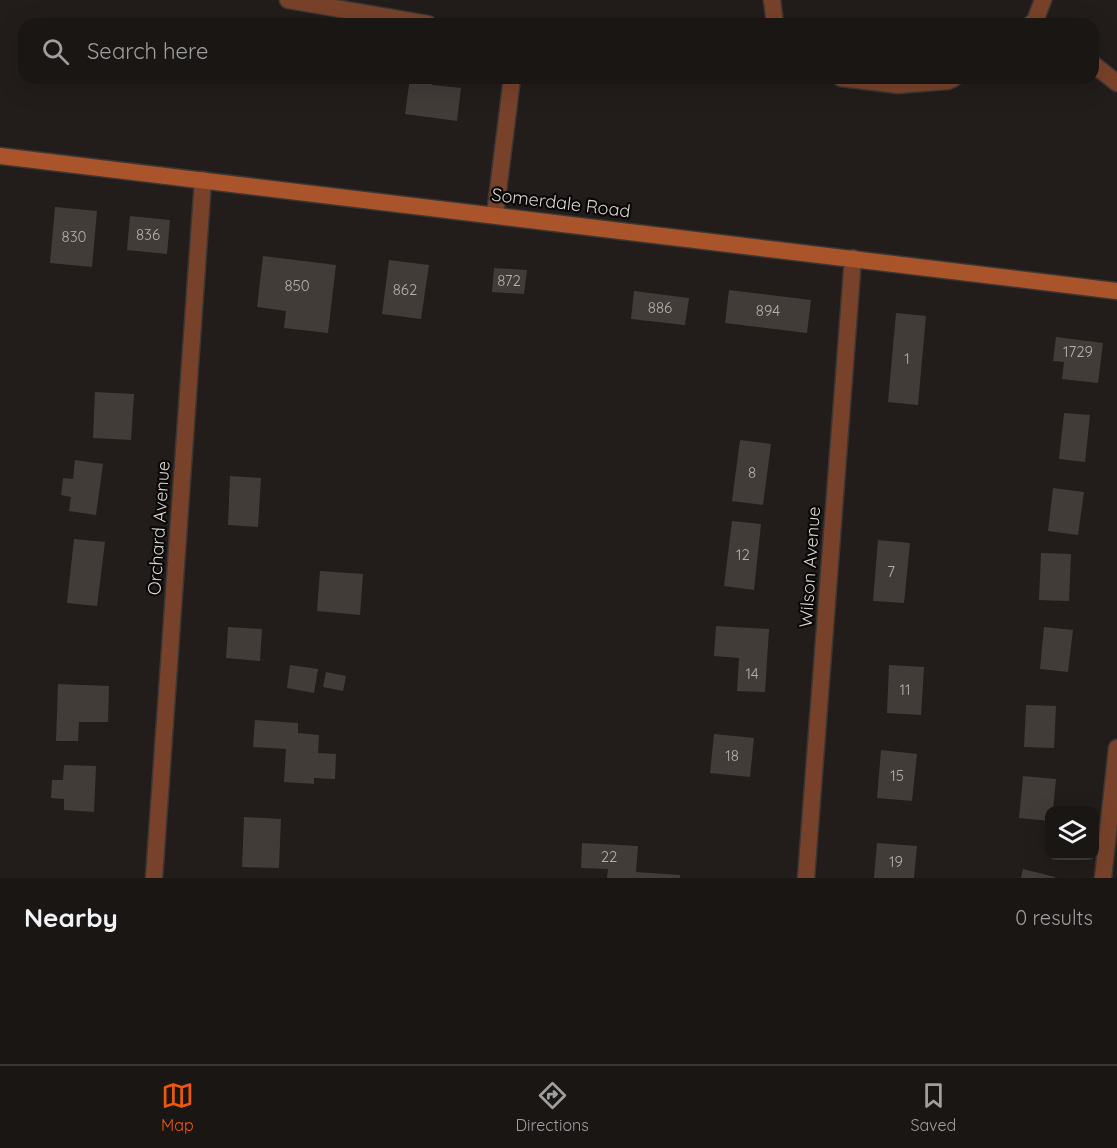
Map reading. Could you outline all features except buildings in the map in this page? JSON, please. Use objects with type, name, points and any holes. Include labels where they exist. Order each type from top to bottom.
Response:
[{"type":"main road","name":"Somerdale Road","points":[[0,156],[1117,291]]},
{"type":"street","points":[[288,0],[394,18]]},
{"type":"street","points":[[772,0],[774,18]]},
{"type":"street","points":[[1037,18],[1043,0]]},
{"type":"street","points":[[1099,68],[1117,82]]},
{"type":"street","points":[[495,215],[511,84]]},
{"type":"street","points":[[890,84],[910,84]]},
{"type":"street","name":"Orchard Avenue","points":[[154,878],[203,180]]},
{"type":"street","name":"Wilson Avenue","points":[[806,878],[853,258]]},
{"type":"street","points":[[1103,878],[1115,798],[1117,748]]}]
